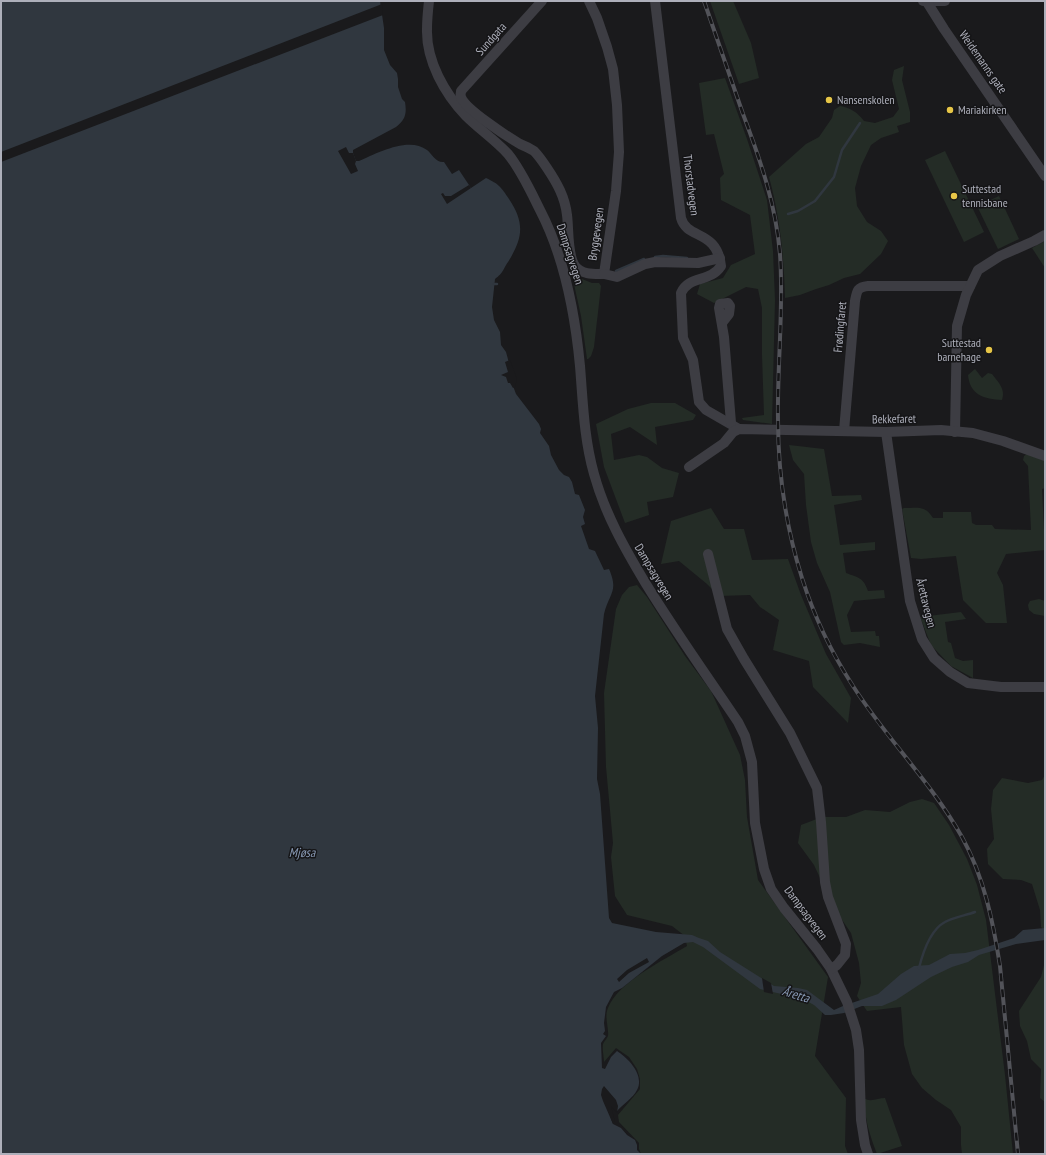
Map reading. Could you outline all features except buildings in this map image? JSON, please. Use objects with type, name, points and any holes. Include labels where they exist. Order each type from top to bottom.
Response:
[{"type":"street","name":"Dampsagvegen","points":[[429,1],[427,31],[429,49],[436,71],[444,88],[467,116],[508,154],[532,195],[555,244],[571,300],[575,325],[587,448],[594,476],[608,515],[621,542],[668,620],[738,722],[745,736],[752,762],[755,823],[764,869],[771,889],[831,969],[849,1007],[856,1030],[859,1050],[861,1120],[868,1154]]},
{"type":"street","name":"Sundgata","points":[[460,96],[461,91],[542,1]]},
{"type":"street","name":"Bryggevegen","points":[[460,96],[475,113],[494,127],[533,151],[540,158],[556,182],[562,196],[567,215],[570,248],[575,266],[588,273],[604,274],[619,152],[617,105],[613,70],[607,46],[589,1]]},
{"type":"street","name":"Thorstadvegen","points":[[655,1],[682,223],[691,231],[708,239],[717,249],[720,258]]},
{"type":"street","points":[[925,2],[945,1]]},
{"type":"street","name":"Weidemanns gate","points":[[925,2],[1045,176]]},
{"type":"street","points":[[955,432],[956,326],[966,294],[978,270],[1000,256],[1045,235]]},
{"type":"street","points":[[604,274],[617,277],[645,264],[655,262],[698,263],[720,258]]},
{"type":"street","name":"Bekkefaret","points":[[720,258],[721,266],[714,274],[691,282],[683,288],[681,293],[683,338],[693,360],[699,402],[706,410],[735,426],[886,432],[941,430],[973,433],[1003,441],[1045,456]]},
{"type":"street","name":"Frødingfaret","points":[[844,431],[857,291],[862,287],[868,286],[970,286]]},
{"type":"street","points":[[689,468],[724,443],[733,432],[735,426],[722,323]]},
{"type":"street","name":"Årettavegen","points":[[886,432],[910,601],[922,638],[934,658],[950,672],[968,682],[1000,687],[1045,687]]},
{"type":"street","points":[[708,554],[728,629],[744,659],[790,733],[817,788],[825,882],[828,897],[846,944],[845,955],[837,965],[831,969]]},
{"type":"shaded area","points":[[710,1],[733,1],[751,43],[759,78],[739,84]]},
{"type":"shaded area","points":[[904,66],[902,80],[910,112],[910,122],[897,126],[899,132],[881,138],[871,145],[861,166],[855,188],[857,206],[867,222],[881,231],[888,241],[881,254],[860,274],[844,278],[800,295],[785,298],[781,237],[769,177],[806,144],[819,137],[832,118],[834,110],[840,106],[854,111],[864,121],[875,123],[893,117],[899,109],[892,80],[894,70]]},
{"type":"shaded area","points":[[725,78],[767,200],[773,251],[775,300],[772,424],[743,420],[742,418],[764,415],[762,308],[758,289],[746,287],[714,303],[697,294],[700,284],[723,278],[731,265],[755,254],[750,215],[721,200],[720,178],[724,174],[714,134],[706,135],[699,83]]},
{"type":"shaded area","name":"Suttestad tennisbane","points":[[945,151],[984,232],[964,242],[925,160]]},
{"type":"shaded area","points":[[999,196],[1019,239],[998,249],[977,206]]},
{"type":"shaded area","points":[[1045,241],[1045,268],[1032,248]]},
{"type":"shaded area","points":[[572,275],[592,283],[599,283],[601,286],[594,347],[591,356],[588,359],[581,316]]},
{"type":"shaded area","points":[[975,369],[982,378],[988,373],[992,374],[1002,389],[1002,400],[984,397],[975,391],[969,382],[968,375]]},
{"type":"shaded area","points":[[651,403],[675,403],[696,415],[693,420],[655,427],[657,445],[630,427],[611,434],[614,460],[639,455],[647,457],[662,468],[679,473],[673,497],[647,502],[649,515],[625,523],[604,467],[596,424],[628,409]]},
{"type":"shaded area","points":[[789,445],[824,449],[832,496],[861,495],[862,500],[834,505],[840,545],[875,542],[875,550],[843,553],[846,573],[862,580],[868,591],[884,590],[885,598],[854,601],[847,615],[851,632],[875,631],[876,636],[879,636],[880,647],[860,643],[844,645],[841,642],[830,592],[817,563],[811,542],[804,474],[793,460]]},
{"type":"shaded area","points":[[1027,454],[1045,461],[1045,488],[1042,489],[1045,550],[1006,554],[997,573],[1003,585],[1007,623],[986,623],[963,600],[956,556],[921,559],[911,558],[902,509],[921,508],[927,511],[933,518],[943,518],[943,512],[971,512],[972,523],[976,525],[992,525],[995,529],[1031,530],[1028,466],[1023,460],[1024,456]]},
{"type":"shaded area","points":[[711,508],[724,529],[744,529],[752,560],[788,559],[801,595],[826,654],[851,698],[848,723],[813,687],[809,661],[773,650],[779,620],[760,607],[750,595],[719,596],[679,561],[661,564],[671,521]]},
{"type":"shaded area","points":[[637,585],[647,597],[685,656],[711,691],[740,755],[745,780],[747,817],[758,880],[828,977],[815,1056],[846,1098],[845,1146],[848,1154],[641,1154],[639,1143],[619,1122],[618,1115],[640,1089],[640,1079],[637,1069],[629,1057],[616,1048],[604,1062],[603,1043],[608,1036],[606,1015],[608,1008],[613,998],[631,981],[643,972],[687,946],[685,936],[672,926],[627,915],[615,896],[611,857],[613,843],[606,767],[604,693],[616,609],[622,595],[629,587]]},
{"type":"shaded area","points":[[1039,599],[1045,601],[1045,616],[1034,614],[1029,610],[1028,605],[1030,601]]},
{"type":"shaded area","points":[[961,612],[966,619],[945,622],[948,642],[951,643],[955,658],[963,661],[973,660],[973,678],[951,666],[931,645],[920,617]]},
{"type":"shaded area","points":[[1045,775],[1045,931],[1041,927],[1040,910],[1032,884],[1021,880],[1003,879],[988,864],[987,849],[994,839],[991,809],[993,790],[1002,778],[1028,783],[1042,780]]},
{"type":"shaded area","points":[[922,799],[934,803],[949,825],[967,859],[977,885],[986,920],[1013,1154],[962,1154],[961,1127],[951,1110],[922,1088],[912,1074],[904,1045],[901,1007],[867,1011],[857,996],[861,983],[859,963],[851,933],[834,908],[814,865],[798,843],[801,825],[822,817],[846,817],[865,810],[890,812],[910,802]]},
{"type":"shaded area","points":[[1045,961],[1045,1102],[1040,1098],[1041,1069],[1031,1059],[1027,1041],[1020,1026],[1019,1011],[1041,977]]},
{"type":"shaded area","points":[[864,1098],[871,1100],[885,1098],[902,1146],[877,1154],[868,1126]]},
{"type":"water","name":"Mjøsa","points":[[1,1],[380,1],[384,28],[384,50],[390,65],[397,73],[398,87],[402,99],[405,102],[406,110],[403,119],[396,127],[353,150],[356,161],[393,147],[402,145],[420,146],[427,150],[436,160],[444,162],[452,174],[459,170],[471,188],[486,178],[499,186],[509,199],[518,216],[520,230],[517,245],[513,253],[501,273],[495,279],[492,307],[494,320],[500,332],[501,345],[506,352],[516,394],[539,424],[541,429],[540,433],[549,446],[551,455],[559,470],[564,475],[569,477],[575,494],[579,495],[585,510],[583,517],[585,524],[581,526],[589,549],[595,551],[604,570],[609,569],[612,577],[613,588],[604,614],[595,696],[598,728],[597,779],[600,794],[609,918],[612,923],[656,932],[692,935],[708,941],[720,952],[774,986],[807,990],[834,1010],[878,994],[901,974],[914,966],[929,965],[950,954],[978,950],[1014,938],[1023,930],[1045,928],[1045,940],[1016,944],[979,955],[968,962],[952,967],[931,977],[896,1000],[882,1006],[862,1006],[844,1013],[831,1015],[825,1015],[814,1005],[803,999],[760,989],[703,947],[693,942],[684,943],[662,956],[622,988],[614,992],[606,1007],[604,1023],[605,1031],[603,1034],[606,1036],[601,1043],[602,1068],[605,1069],[611,1057],[617,1051],[630,1062],[639,1079],[639,1084],[635,1093],[617,1111],[608,1102],[611,1119],[613,1124],[621,1128],[627,1135],[635,1140],[637,1150],[641,1154],[1,1154]]},
{"type":"pier","points":[[382,4],[383,15],[1,162],[1,152]]},
{"type":"pier","points":[[346,147],[349,153],[353,153],[358,171],[351,174],[338,151]]},
{"type":"pier","points":[[469,185],[471,188],[447,204],[441,194],[443,193],[445,196],[451,196]]},
{"type":"pier","points":[[510,360],[517,379],[515,387],[513,388],[510,383],[508,383],[506,377],[501,375],[508,372],[505,362]]},
{"type":"pier","points":[[647,958],[649,962],[629,973],[619,982],[617,979],[627,970]]},
{"type":"pier","points":[[762,978],[771,983],[773,994],[764,992]]},
{"type":"pier","points":[[604,1086],[616,1100],[618,1106],[617,1113],[611,1106],[615,1122],[613,1124],[601,1095]]},
{"type":"waterway","points":[[788,214],[798,211],[815,201],[834,177],[842,150],[860,123]]},
{"type":"waterway","points":[[655,257],[663,256],[687,258]]},
{"type":"waterway","points":[[616,271],[644,259]]},
{"type":"waterway","name":"Åretta","points":[[919,968],[928,942],[935,930],[951,919],[975,912]]},
{"type":"railway","points":[[704,1],[761,165],[771,200],[778,236],[781,275],[778,440],[781,480],[787,520],[796,559],[807,592],[830,647],[866,705],[950,817],[970,852],[982,884],[991,916],[1000,966],[1018,1154]]},
{"type":"place","name":"Nansenskolen","points":[[829,100]]},
{"type":"place","name":"Mariakirken","points":[[950,110]]},
{"type":"place","name":"Suttestad tennisbane","points":[[954,196]]},
{"type":"place","name":"Suttestad barnehage","points":[[989,350]]}]
